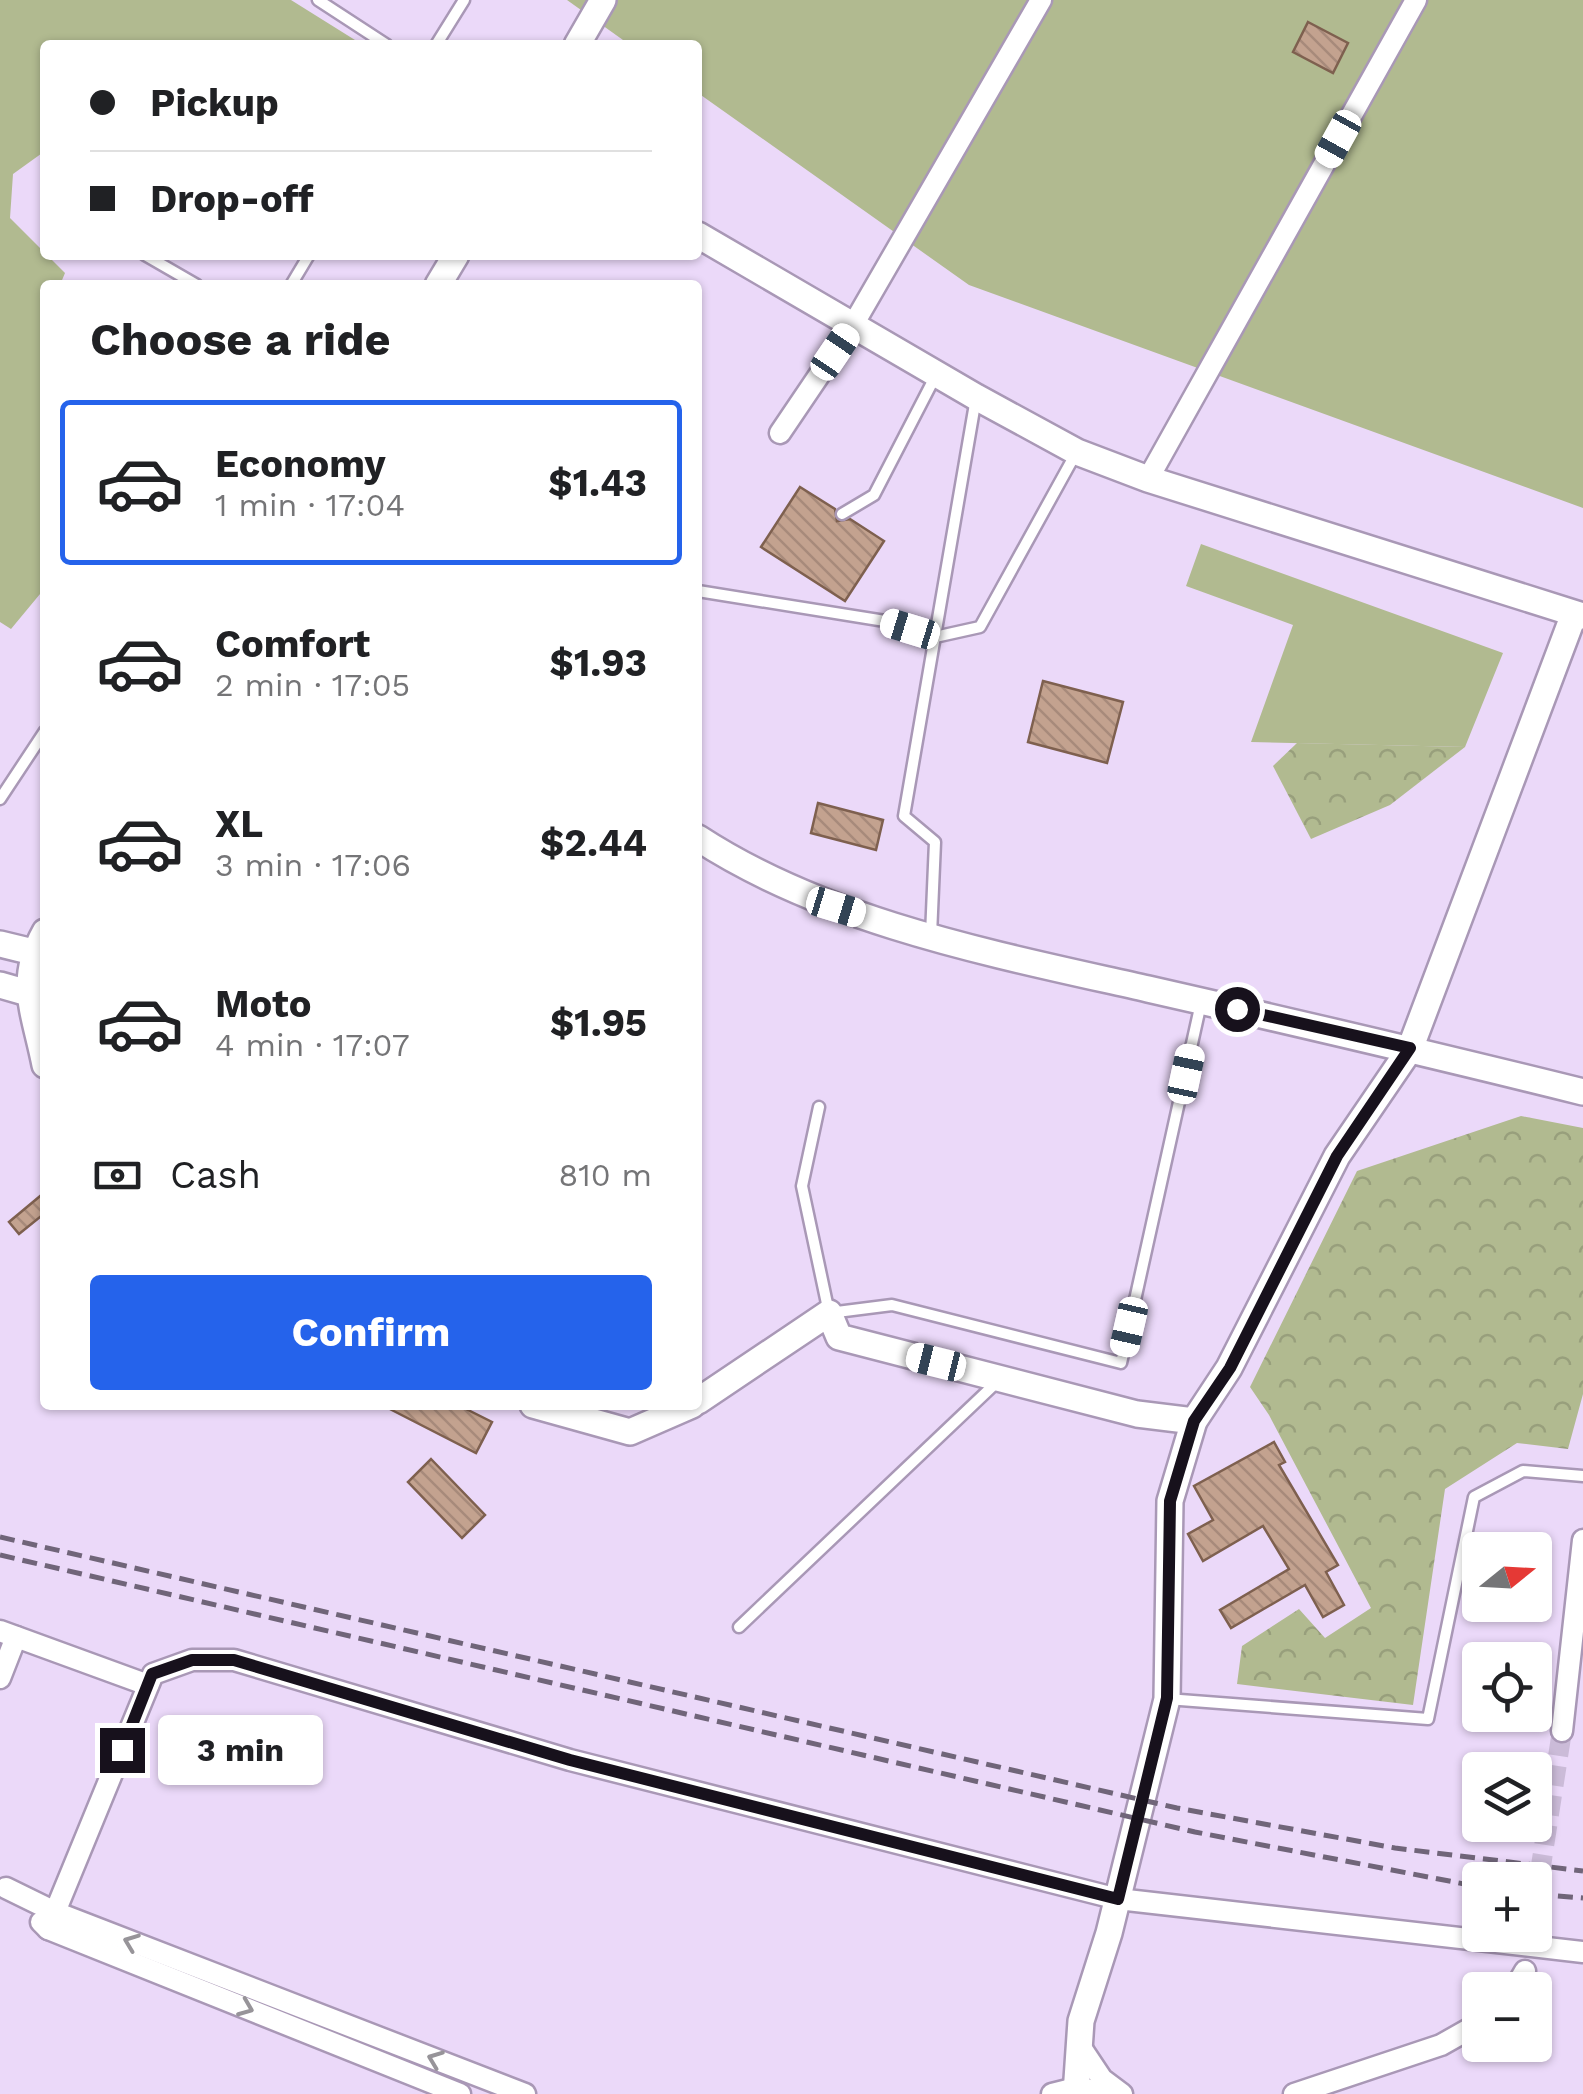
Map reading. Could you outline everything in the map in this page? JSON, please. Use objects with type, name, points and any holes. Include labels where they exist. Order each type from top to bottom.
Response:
[{"type":"street","points":[[580,40],[604,0]]},
{"type":"street","points":[[780,432],[854,325],[1041,0]]},
{"type":"street","points":[[1148,479],[1416,0]]},
{"type":"street","points":[[702,237],[976,398],[1077,452],[1148,479],[1580,608],[1410,1048],[1337,1156],[1230,1368],[1194,1421],[1170,1501],[1167,1698],[1118,1899],[1080,2032],[1062,2050],[1066,2092],[1119,2094]]},
{"type":"street","points":[[702,841],[836,907],[980,951],[1410,1048],[1583,1092]]},
{"type":"street","points":[[0,944],[39,942],[28,993],[40,1043]]},
{"type":"street","points":[[0,985],[28,993]]},
{"type":"street","points":[[702,1398],[829,1313],[839,1337],[1137,1414],[1194,1421]]},
{"type":"street","points":[[551,1410],[630,1432],[679,1410]]},
{"type":"street","points":[[1562,1732],[1583,1540]]},
{"type":"street","points":[[0,1678],[8,1634],[148,1684]]},
{"type":"street","points":[[51,1921],[152,1674],[192,1660],[234,1660],[570,1760],[1118,1899],[1583,1952]]},
{"type":"street","points":[[3,1884],[51,1921],[460,2094]]},
{"type":"street","points":[[51,1921],[526,2094]]},
{"type":"street","points":[[1080,2032],[1102,2079],[1119,2094]]},
{"type":"street","points":[[1294,2094],[1440,2045],[1462,2032]]},
{"type":"street","points":[[1357,2094],[1366,2070]]},
{"type":"lane","points":[[318,0],[379,40]]},
{"type":"lane","points":[[439,40],[464,0]]},
{"type":"lane","points":[[154,260],[188,280]]},
{"type":"lane","points":[[842,514],[874,495],[936,374]]},
{"type":"lane","points":[[931,936],[936,842],[904,816],[976,398]]},
{"type":"lane","points":[[702,592],[885,621],[935,636],[980,627],[1077,452]]},
{"type":"lane","points":[[0,799],[40,739]]},
{"type":"lane","points":[[820,1108],[802,1186],[829,1313],[892,1305],[1121,1363],[1202,1001]]},
{"type":"lane","points":[[739,1627],[1000,1379]]},
{"type":"lane","points":[[1167,1698],[1428,1719],[1474,1498],[1524,1470],[1583,1476]]},
{"type":"green space","points":[[0,0],[291,0],[355,40],[40,40],[40,155],[13,174],[10,218],[40,248],[40,260],[52,260],[65,273],[62,280],[40,280],[40,594],[11,629],[0,622]]},
{"type":"green space","points":[[567,0],[1583,0],[1583,508],[969,285],[702,96],[702,40],[623,40]]},
{"type":"green space","points":[[1201,544],[1503,653],[1465,747],[1251,742],[1293,625],[1186,586]]},
{"type":"green space","points":[[1297,743],[1465,747],[1390,805],[1311,839],[1273,766]]},
{"type":"green space","points":[[1521,1116],[1583,1128],[1583,1394],[1568,1449],[1517,1443],[1445,1489],[1413,1705],[1237,1684],[1242,1646],[1299,1609],[1325,1638],[1371,1608],[1269,1415],[1250,1387],[1357,1171]]},
{"type":"building","points":[[1308,22],[1348,43],[1333,73],[1293,52]]},
{"type":"building","points":[[800,487],[835,509],[837,521],[850,519],[884,541],[845,601],[761,547]]},
{"type":"building","points":[[1043,681],[1123,702],[1107,763],[1028,742]]},
{"type":"building","points":[[818,803],[883,820],[876,850],[811,833]]},
{"type":"building","points":[[40,1196],[40,1217],[19,1234],[9,1222]]},
{"type":"building","points":[[392,1410],[468,1410],[492,1422],[476,1453]]},
{"type":"building","points":[[1274,1442],[1285,1462],[1279,1465],[1338,1565],[1326,1572],[1344,1605],[1323,1617],[1305,1585],[1231,1628],[1220,1610],[1289,1569],[1263,1526],[1203,1561],[1188,1534],[1213,1520],[1194,1486]]},
{"type":"building","points":[[431,1459],[485,1515],[462,1538],[408,1482]]},
{"type":"tunnel","points":[[1542,1862],[1562,1731]]},
{"type":"railway","points":[[0,1537],[1177,1808],[1395,1848],[1583,1871]]},
{"type":"railway","points":[[0,1555],[1195,1832],[1462,1884]]},
{"type":"railway","points":[[1552,1895],[1583,1898]]},
{"type":"route","points":[[122,1750],[152,1674],[192,1660],[234,1660],[570,1760],[1118,1899],[1167,1698],[1170,1501],[1194,1421],[1230,1368],[1337,1156],[1410,1048],[1237,1009]]}]
